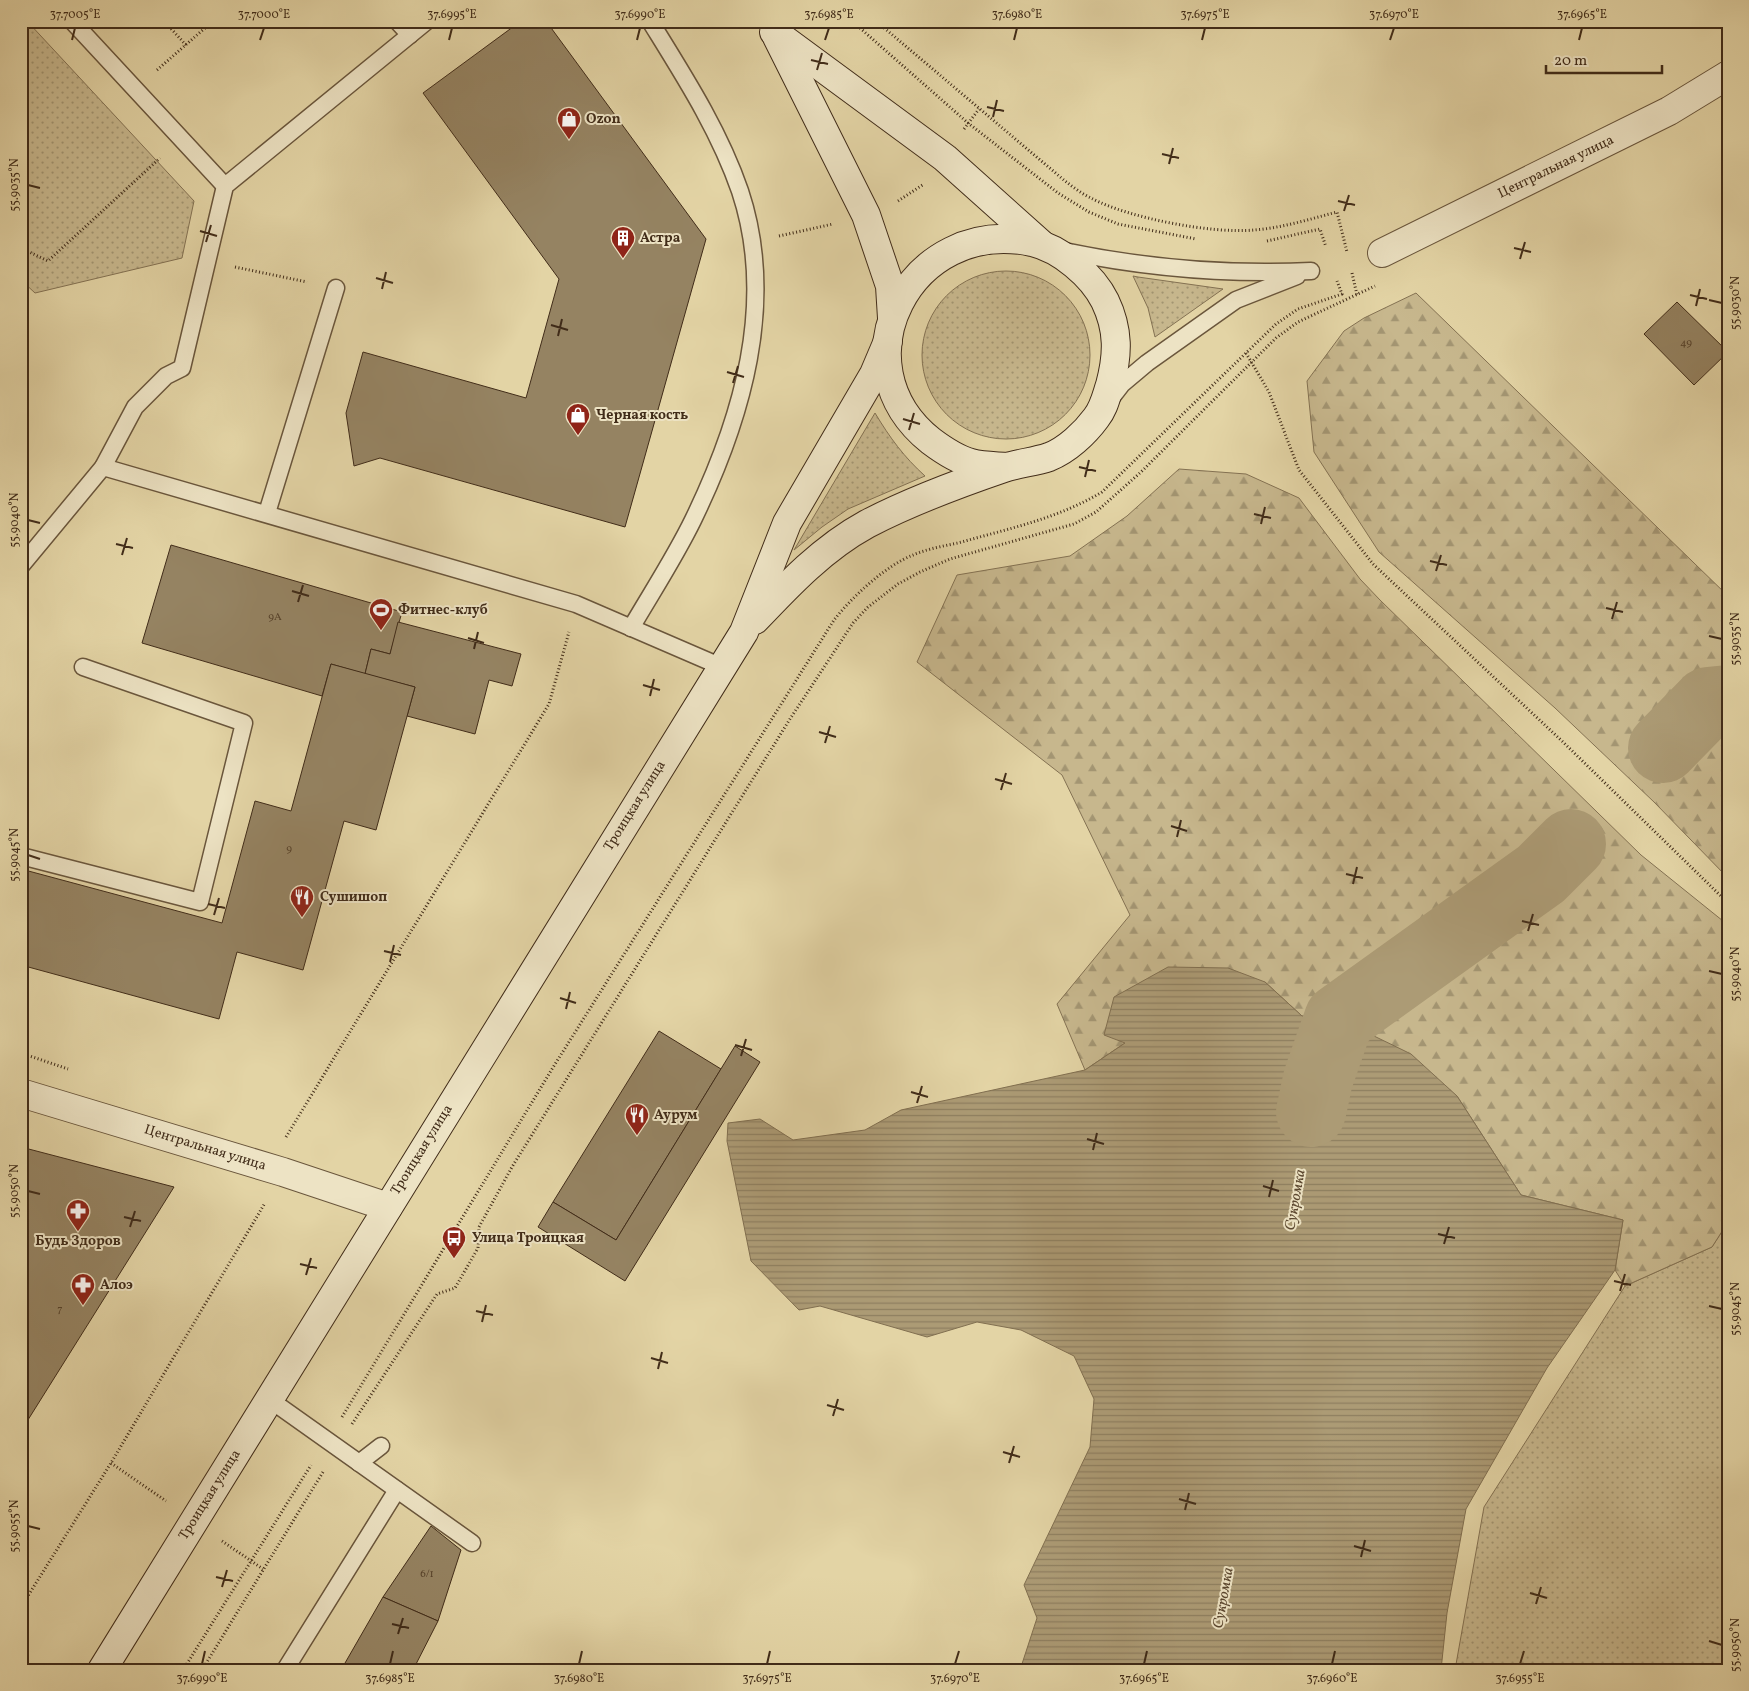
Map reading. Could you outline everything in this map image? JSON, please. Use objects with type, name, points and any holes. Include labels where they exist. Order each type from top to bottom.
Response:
[{"type":"street","points":[[744,632],[801,572],[842,539],[891,513],[1007,467],[1049,457],[1071,443],[1094,422],[1103,409],[1116,362],[1117,345],[1113,318],[1102,294],[1086,275],[1047,247],[945,158],[770,27]]},
{"type":"street","points":[[770,27],[866,215],[890,286],[889,375],[895,394],[906,416],[921,433],[944,451],[971,463],[1007,467]]},
{"type":"street","name":"Центральная улица","points":[[1382,253],[1669,111],[1728,75]]},
{"type":"street","points":[[744,632],[788,523],[874,374],[890,329],[915,278],[933,262],[956,247],[990,239],[1014,238],[1047,247]]},
{"type":"street","name":"Троицкая улица","points":[[102,1670],[744,632]]},
{"type":"street","name":"Центральная улица","points":[[21,1092],[283,1172],[388,1207]]},
{"type":"lane","points":[[72,21],[180,139],[226,186]]},
{"type":"lane","points":[[397,21],[410,35]]},
{"type":"lane","points":[[21,566],[102,466],[135,408],[166,376],[182,368],[226,186],[427,21]]},
{"type":"lane","points":[[632,628],[692,521],[714,473],[730,431],[749,365],[756,310],[756,275],[752,242],[741,193],[708,117],[650,21]]},
{"type":"lane","points":[[1047,247],[1093,257],[1206,271],[1257,274],[1311,271],[1236,300],[1147,363],[1122,384],[1103,409]]},
{"type":"lane","points":[[267,513],[336,288]]},
{"type":"lane","points":[[102,466],[576,604],[722,667]]},
{"type":"lane","points":[[21,856],[200,902],[244,723],[83,667]]},
{"type":"lane","points":[[269,1399],[472,1543]]},
{"type":"lane","points":[[359,1463],[381,1446]]},
{"type":"lane","points":[[285,1670],[397,1490]]},
{"type":"path","points":[[164,21],[186,45]]},
{"type":"path","points":[[135,90],[213,21]]},
{"type":"path","points":[[852,21],[968,123],[1058,193],[1089,212],[1118,224],[1204,240]]},
{"type":"path","points":[[876,21],[1065,181],[1090,198],[1120,211],[1209,229],[1256,230],[1337,212],[1340,223]]},
{"type":"path","points":[[21,248],[48,261],[180,139]]},
{"type":"path","points":[[1260,243],[1320,229]]},
{"type":"path","points":[[231,266],[336,288]]},
{"type":"path","points":[[202,1670],[423,1286],[552,1068],[808,661],[851,598],[876,578],[912,555],[1042,520],[1077,507],[1102,492],[1276,324],[1298,309],[1342,294]]},
{"type":"path","points":[[183,1670],[332,1444],[377,1384],[437,1294],[455,1288],[478,1248],[479,1227],[512,1167],[785,728],[853,623],[868,607],[898,584],[920,572],[950,559],[1074,524],[1096,512],[1141,472],[1252,361],[1298,322],[1357,295]]},
{"type":"path","points":[[1246,353],[1269,392],[1298,470],[1374,564],[1728,903]]},
{"type":"path","points":[[21,1607],[116,1454],[283,1172],[284,1139],[549,704],[576,604]]},
{"type":"green space","points":[[21,21],[27,21],[194,201],[182,258],[35,293],[21,280]]},
{"type":"green space","points":[[998,271],[1014,271],[1046,281],[1071,302],[1084,323],[1090,355],[1084,387],[1076,402],[1059,420],[1038,433],[1014,439],[998,439],[974,433],[959,425],[936,402],[928,387],[922,363],[922,347],[928,323],[936,308],[959,285],[974,277]]},
{"type":"green space","points":[[1133,276],[1223,289],[1155,337],[1148,308]]},
{"type":"green space","points":[[1416,293],[1728,596],[1728,878],[1654,802],[1555,708],[1379,552],[1314,452],[1307,381],[1344,331],[1364,318]]},
{"type":"green space","points":[[875,413],[898,447],[925,476],[848,509],[794,550]]},
{"type":"green space","points":[[1179,469],[1246,474],[1299,498],[1360,579],[1380,600],[1641,855],[1728,925],[1728,1222],[1712,1247],[1625,1286],[1615,1270],[1623,1220],[1521,1195],[1457,1096],[1340,1019],[1302,1016],[1265,982],[1125,1043],[1085,1070],[1057,1004],[1130,915],[1062,775],[917,662],[957,575],[1070,556],[1127,516]]},
{"type":"green space","points":[[1728,1222],[1728,1670],[1455,1670],[1484,1507],[1625,1286],[1712,1247]]},
{"type":"water","points":[[1168,967],[1228,968],[1265,982],[1302,1016],[1339,1019],[1411,1054],[1457,1096],[1521,1195],[1623,1220],[1615,1270],[1547,1368],[1466,1509],[1447,1613],[1441,1670],[1020,1670],[1037,1618],[1024,1585],[1090,1447],[1094,1399],[1074,1356],[1021,1330],[977,1322],[927,1337],[820,1306],[799,1310],[751,1261],[727,1141],[728,1123],[760,1119],[793,1140],[865,1130],[901,1110],[1085,1070],[1125,1043],[1104,1035],[1114,997]]},
{"type":"building","name":"Астра","points":[[521,21],[546,21],[706,239],[625,527],[380,458],[354,466],[346,413],[363,352],[526,398],[559,279],[423,93]]},
{"type":"building","points":[[1677,302],[1728,352],[1694,385],[1644,334]]},
{"type":"building","points":[[171,545],[402,612],[390,654],[371,649],[365,674],[331,664],[322,696],[142,643]]},
{"type":"building","points":[[398,622],[521,654],[512,686],[489,680],[475,734],[407,716],[415,687],[365,674],[371,649],[390,654]]},
{"type":"building","points":[[331,664],[415,687],[376,830],[344,821],[303,970],[237,952],[219,1019],[21,965],[21,869],[222,923],[255,801],[291,811]]},
{"type":"building","name":"Аурум","points":[[659,1031],[721,1069],[616,1240],[553,1202]]},
{"type":"building","points":[[735,1046],[760,1062],[625,1281],[538,1227],[553,1202],[616,1240]]},
{"type":"building","points":[[21,1147],[174,1187],[21,1431]]},
{"type":"building","points":[[431,1526],[461,1550],[438,1621],[383,1597]]},
{"type":"building","points":[[383,1597],[438,1621],[413,1670],[341,1670]]},
{"type":"waterway","name":"Сукромка","points":[[1663,748],[1708,702],[1728,700]]},
{"type":"waterway","name":"Сукромка","points":[[1311,1112],[1318,1079],[1339,1019],[1541,874],[1571,844]]},
{"type":"place","name":"Ozon","points":[[569,140]]},
{"type":"place","name":"Астра","points":[[623,259]]},
{"type":"place","name":"Черная кость","points":[[578,436]]},
{"type":"place","name":"Фитнес-клуб","points":[[381,631]]},
{"type":"place","name":"Сушишоп","points":[[302,918]]},
{"type":"place","name":"Аурум","points":[[637,1136]]},
{"type":"place","name":"Будь Здоров","points":[[78,1232]]},
{"type":"place","name":"Улица Троицкая","points":[[454,1259]]},
{"type":"place","name":"Алоэ","points":[[83,1306]]}]
